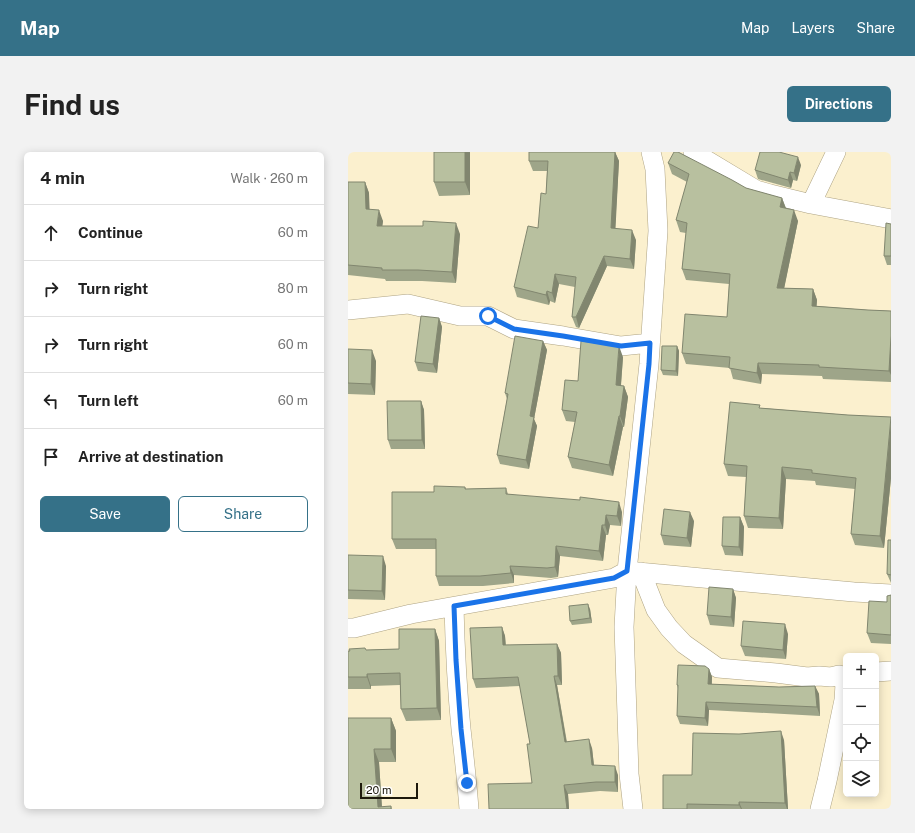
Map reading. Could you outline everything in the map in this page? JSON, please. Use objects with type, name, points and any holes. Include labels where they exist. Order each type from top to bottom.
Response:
[{"type":"street","points":[[632,809],[629,774],[624,627],[634,572],[658,231],[655,169],[652,152]]},
{"type":"street","points":[[693,152],[756,190],[811,204],[891,219]]},
{"type":"street","points":[[811,204],[836,152]]},
{"type":"street","points":[[348,310],[408,304],[460,316],[488,316],[514,329],[621,346],[650,343]]},
{"type":"street","points":[[634,572],[656,610],[669,628],[684,644],[718,668],[807,677],[831,677],[843,675]]},
{"type":"street","points":[[348,628],[354,628],[411,614],[614,578],[634,572],[891,594]]},
{"type":"street","points":[[454,606],[461,729],[469,809]]},
{"type":"street","points":[[879,672],[891,671]]},
{"type":"street","points":[[820,809],[844,700],[845,689]]},
{"type":"building","points":[[434,152],[465,152],[465,182],[434,182]]},
{"type":"building","points":[[529,152],[615,152],[611,228],[632,230],[630,259],[604,256],[576,317],[572,317],[576,277],[555,274],[552,293],[547,291],[546,295],[514,287],[528,226],[538,228],[541,193],[546,194],[548,161],[529,161]]},
{"type":"building","points":[[674,152],[678,152],[746,188],[782,198],[780,207],[794,210],[777,288],[813,289],[812,306],[891,311],[889,371],[819,367],[819,365],[758,363],[757,373],[729,368],[730,357],[682,353],[685,314],[727,317],[730,274],[682,269],[687,223],[676,220],[689,174],[668,163]]},
{"type":"building","points":[[760,152],[779,152],[798,157],[794,173],[790,172],[788,180],[755,170]]},
{"type":"building","points":[[348,182],[365,182],[366,209],[379,210],[377,226],[423,226],[423,221],[456,223],[452,272],[382,270],[382,268],[348,265]]},
{"type":"building","points":[[886,223],[891,224],[891,256],[884,256]]},
{"type":"building","points":[[421,316],[439,318],[433,364],[415,362]]},
{"type":"building","points":[[515,336],[543,341],[530,416],[534,417],[526,460],[497,455],[508,394],[505,393]]},
{"type":"building","points":[[581,341],[619,346],[616,385],[624,386],[620,416],[609,465],[568,457],[577,412],[562,410],[565,380],[578,381]]},
{"type":"building","points":[[662,346],[677,346],[676,371],[661,370]]},
{"type":"building","points":[[348,349],[372,350],[371,384],[348,383]]},
{"type":"building","points":[[387,401],[421,401],[422,440],[388,440]]},
{"type":"building","points":[[730,402],[760,405],[759,408],[891,417],[880,536],[851,534],[856,478],[812,473],[812,470],[782,467],[779,518],[744,516],[747,466],[724,464]]},
{"type":"building","points":[[434,486],[465,487],[465,489],[506,488],[506,494],[580,500],[580,497],[619,502],[617,516],[606,515],[605,525],[602,525],[599,551],[556,546],[555,567],[510,566],[511,573],[480,576],[436,576],[436,539],[392,539],[392,492],[434,492]]},
{"type":"building","points":[[664,509],[690,512],[687,538],[661,535]]},
{"type":"building","points":[[723,517],[740,517],[739,547],[722,546]]},
{"type":"building","points":[[888,540],[891,540],[891,575],[887,574]]},
{"type":"building","points":[[348,555],[383,556],[382,591],[348,590]]},
{"type":"building","points":[[709,587],[733,589],[731,617],[707,615]]},
{"type":"building","points":[[891,595],[891,635],[867,633],[869,601],[887,602],[887,596]]},
{"type":"building","points":[[588,604],[590,618],[570,621],[569,606]]},
{"type":"building","points":[[743,621],[785,624],[783,650],[741,646]]},
{"type":"building","points":[[502,627],[503,645],[557,644],[558,676],[554,676],[565,742],[589,739],[592,765],[615,766],[615,782],[564,785],[567,809],[489,809],[488,784],[532,783],[527,744],[530,744],[518,677],[473,679],[470,628]]},
{"type":"building","points":[[399,629],[435,629],[437,708],[401,709],[400,673],[367,674],[367,677],[348,677],[349,649],[399,649]]},
{"type":"building","points":[[678,665],[705,666],[709,669],[708,684],[779,687],[815,686],[817,707],[706,702],[705,718],[677,716]]},
{"type":"building","points":[[348,718],[391,718],[391,749],[374,749],[378,807],[391,806],[391,809],[348,809]]},
{"type":"building","points":[[781,731],[785,803],[739,802],[739,805],[687,804],[687,809],[663,809],[663,775],[692,775],[693,733],[739,734]]},
{"type":"route","points":[[467,783],[461,729],[454,606],[614,578],[627,571],[650,343],[621,346],[514,329],[488,316]]}]
